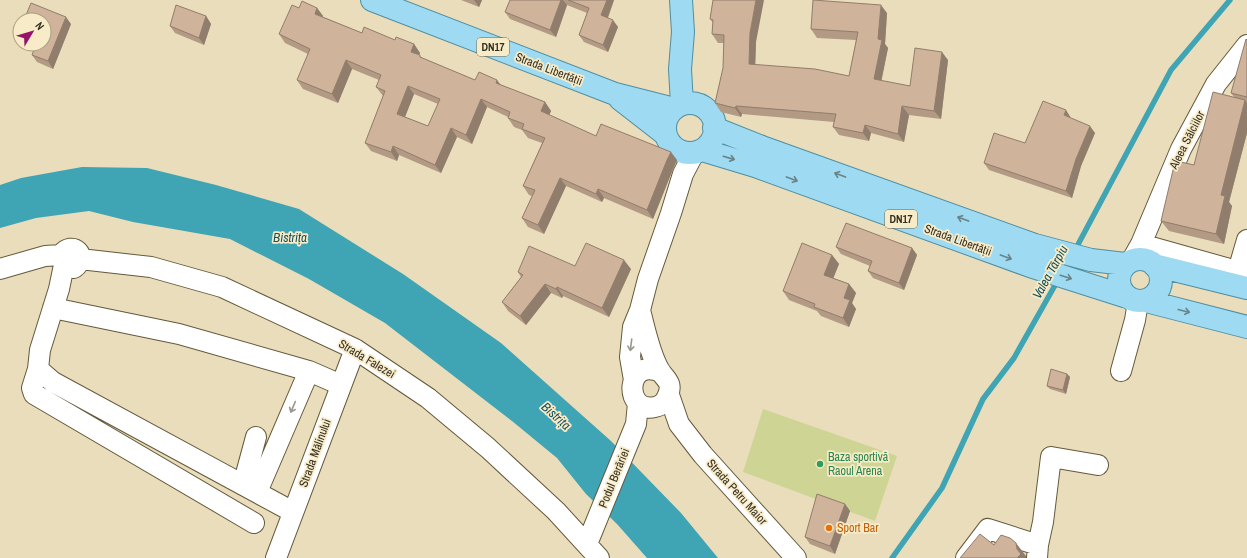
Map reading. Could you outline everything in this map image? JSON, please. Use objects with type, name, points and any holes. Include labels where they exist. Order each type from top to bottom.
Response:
[{"type":"main road","name":"Strada Libertății","points":[[372,0],[615,94],[686,107]]},
{"type":"main road","points":[[681,0],[683,32],[692,68],[686,107]]},
{"type":"main road","name":"Strada Libertății","points":[[615,94],[665,134]]},
{"type":"main road","points":[[686,107],[709,113],[713,120],[714,128],[714,135],[711,141],[692,151],[673,147],[665,134],[666,120],[669,114],[686,107]]},
{"type":"main road","name":"Strada Libertății","points":[[714,128],[762,147],[1020,240],[1052,250],[1091,260],[1133,256]]},
{"type":"main road","name":"Strada Libertății","points":[[692,151],[755,166],[1046,271],[1136,300]]},
{"type":"main road","points":[[1133,256],[1121,271],[1118,278],[1119,288],[1136,300],[1152,298],[1158,292],[1161,286],[1161,278],[1159,271],[1154,265]]},
{"type":"main road","name":"DN17","points":[[1133,256],[1148,260],[1154,265],[1244,278]]},
{"type":"main road","name":"DN17","points":[[1136,300],[1247,327]]},
{"type":"street","name":"Aleea Sălciilor","points":[[1133,256],[1180,149],[1216,84],[1247,45]]},
{"type":"street","points":[[640,310],[652,354],[661,372],[669,382],[670,389],[653,403],[634,398],[632,392],[634,380],[630,357],[633,327],[640,310],[648,279],[692,151]]},
{"type":"street","points":[[1133,256],[1244,278],[1247,240]]},
{"type":"street","name":"Strada Falezei","points":[[0,269],[45,256],[68,262],[151,267],[222,287],[355,349],[428,398],[476,438],[556,511],[593,551]]},
{"type":"street","points":[[68,262],[40,350],[38,369],[32,388],[34,394],[254,523]]},
{"type":"street","points":[[1121,371],[1135,320],[1136,300]]},
{"type":"street","points":[[54,308],[179,334],[308,371],[341,385]]},
{"type":"street","name":"Strada Mălinului","points":[[276,558],[355,349]]},
{"type":"street","points":[[38,369],[53,382],[294,512]]},
{"type":"street","points":[[634,380],[637,375],[649,369],[661,372]]},
{"type":"street","points":[[250,489],[308,371]]},
{"type":"street","name":"Podul Berăriei","points":[[593,551],[594,526],[635,427],[653,403]]},
{"type":"street","name":"Strada Petru Maior","points":[[653,403],[680,424],[703,455],[796,558]]},
{"type":"street","points":[[250,489],[256,437]]},
{"type":"street","points":[[966,558],[988,529],[1038,551],[1052,457],[1098,465]]},
{"type":"green space","name":"Baza sportivă Raoul Arena","points":[[763,409],[897,456],[875,521],[743,472]]},
{"type":"water","name":"Bistrița","points":[[82,167],[147,168],[216,185],[299,209],[403,274],[501,343],[611,441],[681,513],[718,558],[647,558],[617,524],[586,494],[557,458],[512,421],[385,323],[309,279],[230,239],[133,222],[89,211],[36,218],[0,228],[0,185],[21,178]]},
{"type":"building","points":[[510,0],[561,0],[550,30],[505,12]]},
{"type":"building","points":[[568,0],[607,0],[601,15],[613,20],[603,45],[579,35],[589,8]]},
{"type":"building","points":[[713,0],[756,0],[750,33],[749,64],[815,69],[849,76],[858,32],[811,29],[813,0],[881,5],[878,39],[882,40],[874,79],[910,86],[915,48],[942,52],[934,111],[902,106],[898,134],[865,125],[863,133],[833,127],[836,114],[736,106],[735,108],[715,103],[723,68],[724,35],[712,34],[713,20],[710,19]]},
{"type":"building","points":[[302,1],[317,8],[315,14],[362,33],[364,27],[395,40],[396,37],[414,44],[411,52],[475,80],[479,72],[497,80],[496,83],[545,102],[541,111],[596,136],[601,124],[671,152],[647,210],[598,189],[596,194],[560,178],[538,225],[522,218],[535,190],[523,186],[545,138],[522,129],[524,124],[508,118],[510,112],[481,99],[466,135],[451,128],[435,165],[393,146],[391,152],[365,143],[385,91],[376,87],[381,75],[346,60],[332,94],[297,80],[310,49],[279,34],[292,5],[299,8]],"holes":[[[408,86],[440,99],[428,126],[397,114]]]},
{"type":"building","points":[[31,3],[66,17],[52,51],[52,12],[27,12]]},
{"type":"building","points":[[176,5],[206,16],[199,38],[170,26]]},
{"type":"building","points":[[1246,39],[1247,40],[1247,97],[1231,93]]},
{"type":"building","points":[[33,52],[52,52],[48,61],[32,55]]},
{"type":"building","points":[[1213,92],[1245,100],[1221,195],[1225,196],[1216,234],[1161,221],[1173,170],[1177,161],[1194,165]]},
{"type":"building","points":[[1043,101],[1066,110],[1064,115],[1090,126],[1076,159],[1066,191],[984,163],[994,133],[1025,143]]},
{"type":"building","points":[[846,223],[912,248],[899,283],[868,271],[872,261],[836,247]]},
{"type":"building","points":[[586,243],[624,260],[602,308],[557,287],[556,289],[545,284],[520,316],[502,302],[523,275],[518,272],[529,246],[575,266]]},
{"type":"building","points":[[802,243],[832,255],[824,275],[849,284],[844,298],[850,300],[843,318],[814,307],[815,304],[783,291]]},
{"type":"building","points":[[1051,369],[1067,374],[1063,390],[1047,386]]},
{"type":"building","name":"Sport Bar","points":[[817,494],[845,504],[830,546],[805,537]]},
{"type":"building","points":[[980,534],[994,545],[1001,535],[1010,538],[1016,543],[1017,549],[1021,554],[1017,558],[960,558]]},
{"type":"waterway","name":"Valea Tărpiu","points":[[1074,252],[1171,70],[1230,0]]},
{"type":"waterway","name":"Valea Tărpiu","points":[[892,558],[942,488],[983,399],[1014,358],[1058,280]]},
{"type":"place","name":"Baza sportivă Raoul Arena","points":[[820,464]]},
{"type":"place","name":"Sport Bar","points":[[829,528]]}]
